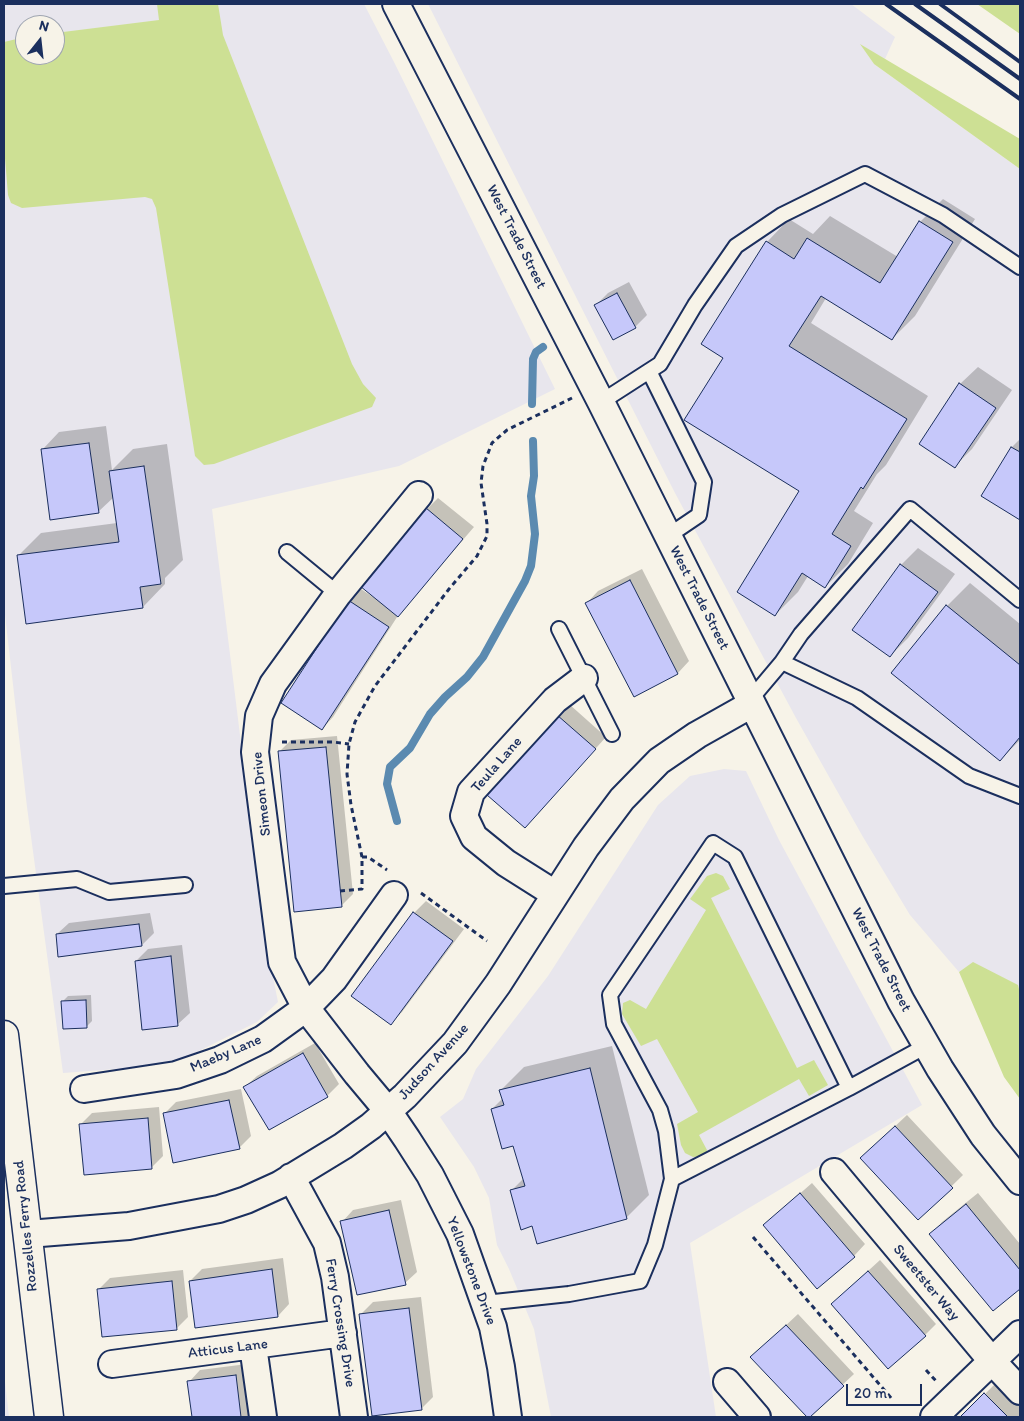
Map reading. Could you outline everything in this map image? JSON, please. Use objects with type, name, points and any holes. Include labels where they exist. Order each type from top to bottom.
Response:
[{"type":"street","name":"West Trade Street","points":[[396,4],[598,395],[901,1001],[926,1046],[983,1135],[1020,1181]]},
{"type":"street","name":"Simeon Drive","points":[[388,1111],[306,1008],[282,962],[255,752],[259,716],[273,684],[338,594],[419,496]]},
{"type":"street","name":"Teula Lane","points":[[555,894],[506,863],[474,837],[464,816],[471,792],[555,700],[584,678]]},
{"type":"street","name":"Judson Avenue","points":[[28,1234],[129,1226],[219,1209],[246,1200],[279,1185],[372,1126],[405,1096],[455,1043],[498,984],[586,847],[622,799],[660,761],[697,735],[751,702]]},
{"type":"street","name":"Maeby Lane","points":[[84,1088],[176,1075],[220,1060],[263,1039],[306,1008],[334,979],[401,886]]},
{"type":"street","name":"Rozzelles Ferry Road","points":[[4,1036],[11,1157],[28,1234],[49,1417]]},
{"type":"street","name":"Yellowstone Drive","points":[[388,1111],[430,1175],[460,1234],[493,1327],[508,1417]]},
{"type":"street","name":"Sweetster Way","points":[[834,1172],[992,1361],[1020,1391]]},
{"type":"street","name":"Ferry Crossing Drive","points":[[291,1177],[326,1243],[335,1277],[354,1417]]},
{"type":"street","name":"Atticus Lane","points":[[112,1364],[343,1333]]},
{"type":"street","points":[[934,1417],[1020,1334]]},
{"type":"street","points":[[253,1346],[263,1417]]},
{"type":"street","points":[[727,1382],[757,1417]]},
{"type":"lane","points":[[598,395],[660,364],[695,305],[736,246],[782,215],[865,174],[943,215],[1020,267]]},
{"type":"lane","points":[[649,371],[704,482],[699,515],[668,536]]},
{"type":"lane","points":[[751,702],[801,634],[910,509],[1020,600]]},
{"type":"lane","points":[[287,552],[338,594]]},
{"type":"lane","points":[[560,629],[612,734]]},
{"type":"lane","points":[[782,662],[857,698],[969,776],[1020,796]]},
{"type":"lane","points":[[485,1303],[569,1294],[640,1282],[655,1245],[672,1179],[666,1131],[660,1110],[614,1024],[610,995],[713,843],[735,858],[849,1088]]},
{"type":"lane","points":[[4,886],[77,879],[109,892],[186,885]]},
{"type":"lane","points":[[672,1179],[926,1046]]},
{"type":"path","points":[[340,891],[362,889],[362,857],[351,805],[347,774],[349,744],[355,722],[375,686],[408,641],[477,556],[486,536],[488,524],[482,483],[483,466],[492,443],[507,430],[598,395]]},
{"type":"path","points":[[256,742],[333,742],[349,744]]},
{"type":"path","points":[[362,857],[368,857],[401,886],[488,941]]},
{"type":"path","points":[[753,1237],[892,1399]]},
{"type":"shaded area","points":[[4,4],[364,4],[555,389],[399,466],[212,509],[265,937],[278,1002],[257,1022],[171,1065],[63,1073],[27,807],[4,606]]},
{"type":"shaded area","points":[[428,4],[851,4],[895,37],[885,59],[861,45],[874,64],[1020,169],[1020,993],[1017,985],[973,963],[959,972],[910,915],[863,837],[796,718],[675,493]]},
{"type":"shaded area","points":[[724,769],[746,771],[779,840],[922,1105],[690,1243],[716,1417],[551,1417],[534,1329],[497,1245],[489,1198],[474,1167],[440,1117],[463,1099],[476,1069],[548,976],[658,805],[690,776]]},
{"type":"shaded area","points":[[4,1373],[9,1417],[4,1417]]},
{"type":"green space","points":[[157,4],[218,4],[223,35],[352,364],[363,384],[376,398],[372,407],[214,464],[204,465],[195,456],[156,208],[152,199],[145,197],[22,208],[11,203],[8,195],[4,146],[4,42],[15,39],[15,65],[65,65],[65,32],[159,20]]},
{"type":"green space","points":[[977,4],[1020,4],[1020,34]]},
{"type":"green space","points":[[860,44],[1020,139],[1020,169],[874,64]]},
{"type":"green space","points":[[716,873],[723,876],[730,889],[711,898],[797,1068],[814,1060],[828,1085],[809,1096],[799,1079],[699,1135],[707,1150],[706,1156],[693,1157],[685,1153],[681,1145],[677,1124],[698,1112],[657,1039],[641,1046],[622,1014],[623,1003],[630,1000],[646,1009],[706,910],[690,899],[707,876]]},
{"type":"green space","points":[[973,962],[1018,985],[1020,993],[1020,1099],[1004,1077],[959,972]]},
{"type":"building","points":[[919,221],[953,242],[892,340],[821,296],[789,346],[907,419],[832,534],[851,546],[825,588],[802,573],[775,616],[737,592],[799,491],[684,420],[723,358],[701,344],[766,241],[794,259],[807,238],[880,283]]},
{"type":"building","points":[[617,293],[636,328],[613,340],[594,305]]},
{"type":"building","points":[[959,383],[996,408],[955,468],[919,444]]},
{"type":"building","points":[[89,443],[99,513],[50,520],[41,449]]},
{"type":"building","points":[[1011,447],[1020,452],[1020,520],[981,496]]},
{"type":"building","points":[[144,466],[161,584],[140,587],[143,608],[26,624],[17,555],[119,542],[109,471]]},
{"type":"building","points":[[426,508],[463,539],[398,617],[360,586]]},
{"type":"building","points":[[900,564],[938,592],[890,657],[852,630]]},
{"type":"building","points":[[630,580],[678,674],[634,697],[585,603]]},
{"type":"building","points":[[348,600],[389,627],[322,730],[281,703]]},
{"type":"building","points":[[946,605],[1020,665],[1020,737],[1000,761],[891,673]]},
{"type":"building","points":[[557,715],[596,749],[525,828],[487,795]]},
{"type":"building","points":[[326,747],[342,907],[294,912],[278,751]]},
{"type":"building","points":[[413,912],[453,941],[391,1025],[351,996]]},
{"type":"building","points":[[139,924],[142,946],[58,957],[56,934]]},
{"type":"building","points":[[171,956],[178,1026],[142,1030],[135,961]]},
{"type":"building","points":[[86,1000],[87,1028],[63,1029],[61,1001]]},
{"type":"building","points":[[303,1053],[328,1097],[269,1130],[243,1087]]},
{"type":"building","points":[[590,1068],[627,1219],[537,1244],[532,1226],[521,1230],[510,1190],[525,1186],[513,1146],[502,1149],[491,1109],[504,1105],[499,1090]]},
{"type":"building","points":[[229,1100],[240,1149],[173,1163],[163,1113]]},
{"type":"building","points":[[148,1118],[152,1169],[84,1175],[79,1124]]},
{"type":"building","points":[[895,1126],[953,1188],[918,1220],[860,1158]]},
{"type":"building","points":[[800,1193],[855,1257],[817,1289],[763,1225]]},
{"type":"building","points":[[966,1204],[1020,1270],[1020,1289],[993,1311],[929,1234]]},
{"type":"building","points":[[389,1210],[406,1285],[357,1295],[340,1221]]},
{"type":"building","points":[[272,1269],[278,1317],[195,1328],[189,1281]]},
{"type":"building","points":[[868,1271],[926,1336],[888,1369],[831,1304]]},
{"type":"building","points":[[172,1281],[177,1330],[102,1337],[97,1289]]},
{"type":"building","points":[[409,1308],[422,1410],[372,1416],[359,1314]]},
{"type":"building","points":[[786,1325],[844,1386],[810,1417],[807,1417],[750,1357]]},
{"type":"building","points":[[236,1375],[241,1417],[192,1417],[187,1381]]},
{"type":"building","points":[[984,1393],[1008,1417],[960,1417]]},
{"type":"waterway","points":[[532,404],[533,359],[536,352],[543,347]]},
{"type":"waterway","points":[[397,821],[387,784],[390,767],[410,748],[430,714],[467,677],[483,657],[525,581],[531,566],[535,534],[531,496],[534,476],[533,441]]},
{"type":"railway","points":[[886,4],[1020,99]]},
{"type":"railway","points":[[915,4],[1020,79]]},
{"type":"railway","points":[[940,4],[1020,62]]}]
